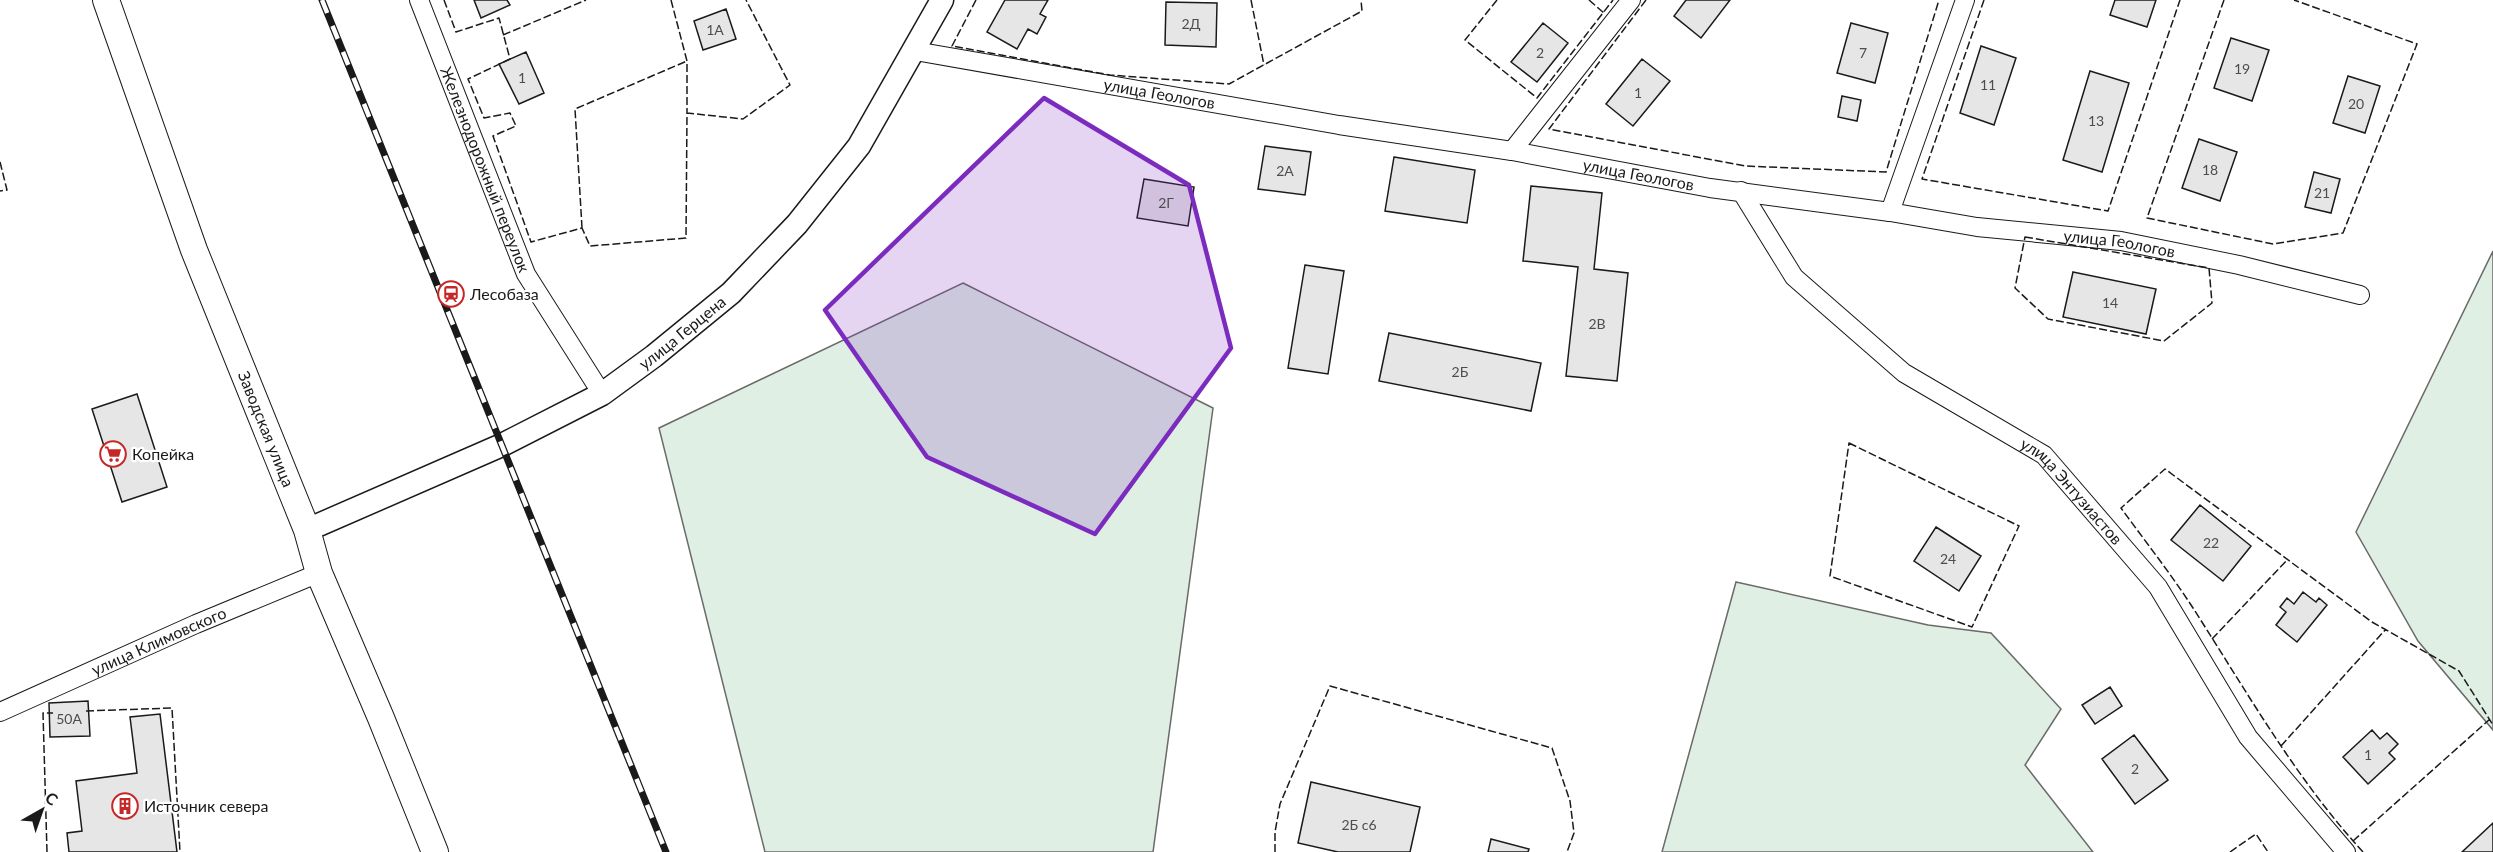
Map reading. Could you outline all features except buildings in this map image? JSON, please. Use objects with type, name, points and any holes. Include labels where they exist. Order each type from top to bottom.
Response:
[{"type":"main road","name":"Заводская улица","points":[[106,0],[194,250],[308,530],[319,573],[435,852]]},
{"type":"street","name":"Железнодорожный переулок","points":[[419,0],[526,274],[602,394]]},
{"type":"street","name":"улица Герцена","points":[[308,530],[502,445],[602,394],[654,356],[731,293],[797,224],[859,146],[942,0]]},
{"type":"street","points":[[1512,151],[1631,0]]},
{"type":"street","points":[[1890,212],[1965,0]]},
{"type":"street","name":"улица Геологов","points":[[915,51],[1340,125],[1512,151],[1710,188],[1890,212],[1977,227],[2121,241],[2239,265],[2360,295]]},
{"type":"street","name":"улица Энтузиастов","points":[[1741,191],[1794,277],[1904,373],[2044,455],[2158,587],[2248,737],[2346,852]]},
{"type":"street","name":"улица Климовского","points":[[0,712],[196,624],[319,573]]},
{"type":"highlighted area","points":[[1044,98],[1189,185],[1231,348],[1095,534],[927,457],[825,310]]},
{"type":"green space","points":[[2493,251],[2493,730],[2418,641],[2356,532]]},
{"type":"green space","points":[[963,283],[1213,408],[1153,852],[765,852],[659,428]]},
{"type":"green space","points":[[1736,582],[1928,625],[1991,633],[2061,709],[2025,765],[2093,852],[1662,852]]},
{"type":"railway","points":[[322,0],[666,852]]},
{"type":"fence","points":[[444,0],[456,32],[499,18],[510,59],[468,79],[484,118],[510,113],[516,126],[493,136],[531,242],[582,228],[590,246],[686,238],[687,113],[743,119],[790,85],[746,0]]},
{"type":"fence","points":[[503,35],[586,0]]},
{"type":"fence","points":[[671,0],[687,61],[687,113]]},
{"type":"fence","points":[[976,0],[952,46],[1110,75],[1229,84],[1362,11],[1361,0]]},
{"type":"fence","points":[[1251,0],[1264,65]]},
{"type":"fence","points":[[1497,0],[1465,40],[1537,98],[1613,0]]},
{"type":"fence","points":[[1589,0],[1604,13]]},
{"type":"fence","points":[[1646,0],[1549,129],[1745,166],[1886,172],[1939,0]]},
{"type":"fence","points":[[1984,0],[1922,179],[2108,211],[2180,0]]},
{"type":"fence","points":[[2224,0],[2147,218],[2273,244],[2343,233],[2417,44],[2294,0]]},
{"type":"fence","points":[[582,228],[575,109],[687,61]]},
{"type":"fence","points":[[0,162],[7,190],[0,191]]},
{"type":"fence","points":[[2025,237],[2209,268],[2212,303],[2164,341],[2048,319],[2015,288],[2025,237]]},
{"type":"fence","points":[[1849,443],[2019,526],[1972,627],[1830,576],[1849,443]]},
{"type":"fence","points":[[2363,852],[2294,765],[2185,595],[2121,508],[2165,469],[2372,622],[2459,671],[2493,725]]},
{"type":"fence","points":[[2212,639],[2288,559]]},
{"type":"fence","points":[[2281,746],[2386,629]]},
{"type":"fence","points":[[1275,852],[1275,832],[1280,804],[1330,686],[1552,748],[1570,801],[1574,833],[1567,852]]},
{"type":"fence","points":[[86,711],[172,708],[180,852]]},
{"type":"fence","points":[[47,852],[43,713],[53,713]]},
{"type":"fence","points":[[2353,841],[2490,719]]},
{"type":"fence","points":[[2230,852],[2256,834],[2268,852]]},
{"type":"place","name":"Лесобаза","points":[[451,294]]},
{"type":"place","name":"Копейка","points":[[113,454]]},
{"type":"place","name":"Источник севера","points":[[125,806]]}]
